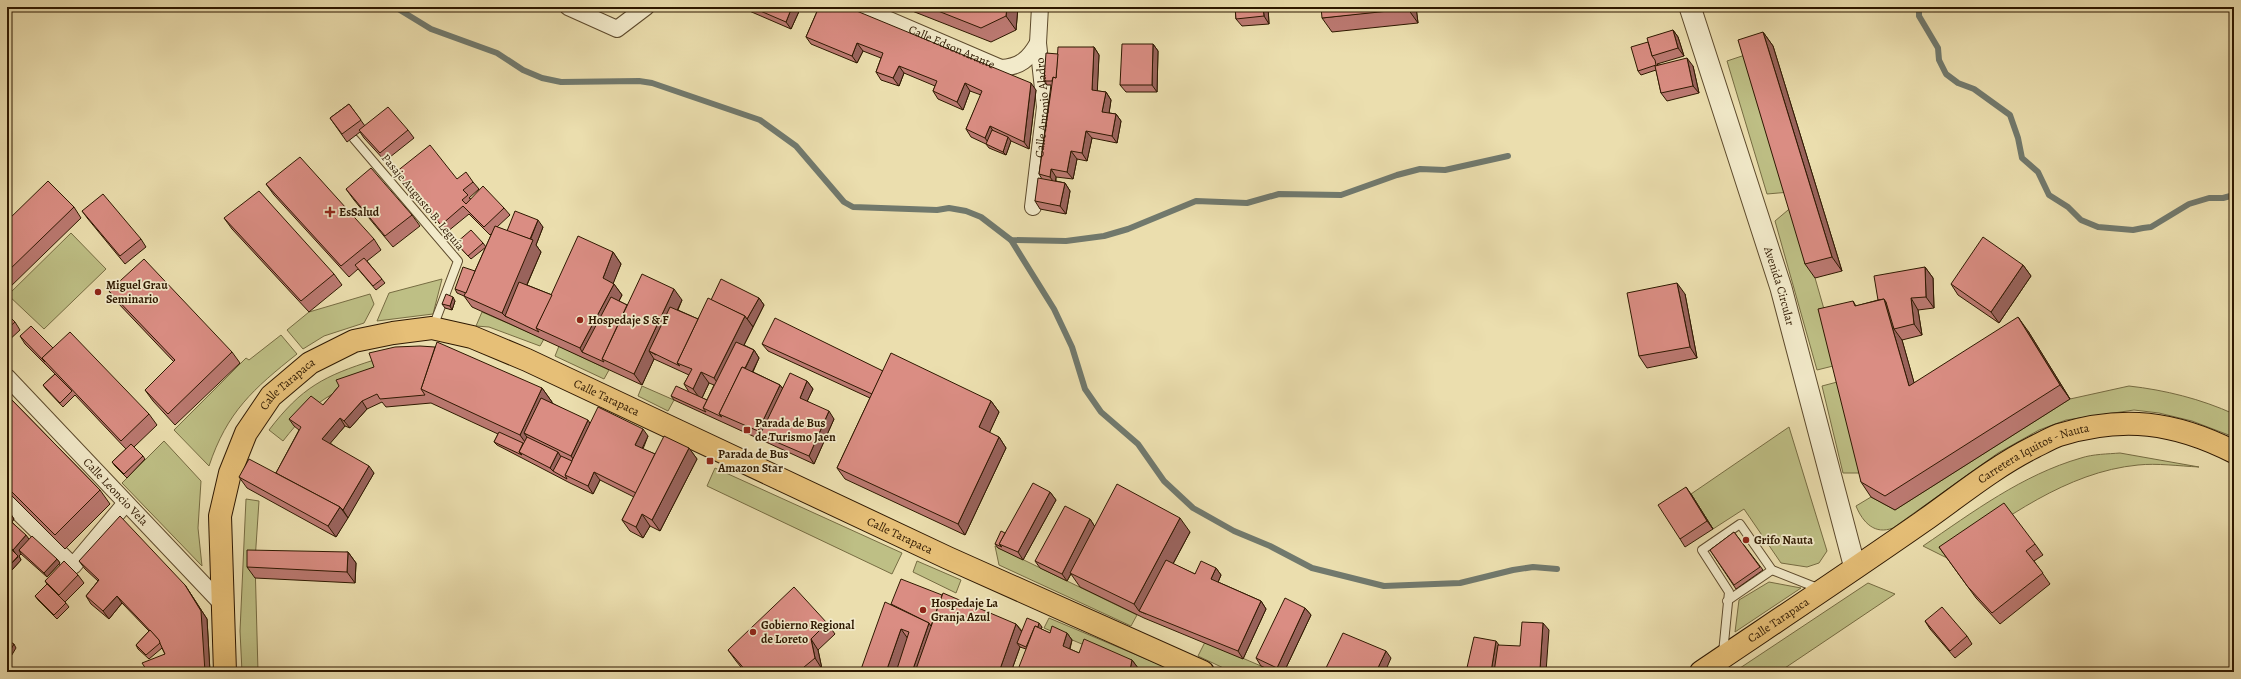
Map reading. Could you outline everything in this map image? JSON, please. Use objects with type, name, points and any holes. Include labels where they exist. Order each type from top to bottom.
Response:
[{"type":"main road","name":"Calle Tarapaca","points":[[225,672],[220,516],[230,473],[246,433],[270,396],[310,363],[354,341],[432,328],[472,337],[526,360],[948,558],[1203,672]]},
{"type":"main road","name":"Carretera Iquitos - Nauta","points":[[1855,568],[2013,458],[2058,435],[2097,426],[2123,424],[2170,427],[2206,438],[2234,452]]},
{"type":"main road","name":"Calle Tarapaca","points":[[1701,672],[1855,568]]},
{"type":"street","points":[[568,7],[617,29],[646,7]]},
{"type":"street","name":"Calle Edson Arante","points":[[859,7],[1002,68],[1013,68],[1024,62],[1032,54],[1038,42]]},
{"type":"street","name":"Calle Antonio Aladro","points":[[1033,208],[1045,107],[1038,42],[1040,7]]},
{"type":"street","name":"Avenida Circular","points":[[1690,7],[1781,288],[1855,568]]},
{"type":"street","name":"Calle Leoncio Vela","points":[[7,377],[125,504],[224,606]]},
{"type":"street","points":[[7,501],[73,566],[125,504]]},
{"type":"lane","name":"Pasaje Augusto B. Leguía","points":[[354,139],[458,261],[432,328]]},
{"type":"lane","points":[[1723,658],[1729,592],[1702,550],[1740,524],[1772,570],[1822,590]]},
{"type":"lane","points":[[1728,601],[1772,570]]},
{"type":"green space","points":[[1748,54],[1790,192],[1767,194],[1727,61]]},
{"type":"green space","points":[[1794,205],[1828,323],[1837,365],[1817,370],[1775,221]]},
{"type":"green space","points":[[71,233],[106,269],[44,329],[8,295]]},
{"type":"green space","points":[[442,279],[433,314],[377,321],[389,293]]},
{"type":"green space","points":[[370,294],[374,304],[364,323],[324,336],[303,349],[287,330],[309,312]]},
{"type":"green space","points":[[482,312],[544,339],[540,346],[489,327],[476,326]]},
{"type":"green space","points":[[281,335],[297,354],[267,379],[243,403],[224,431],[209,466],[174,430],[246,358],[249,360]]},
{"type":"green space","points":[[559,346],[609,370],[604,379],[555,356]]},
{"type":"green space","points":[[374,360],[379,375],[336,392],[325,399],[305,415],[283,441],[269,430],[292,403],[315,385],[341,372]]},
{"type":"green space","points":[[1841,381],[1865,473],[1843,473],[1822,386]]},
{"type":"green space","points":[[642,386],[674,400],[668,411],[638,396]]},
{"type":"green space","points":[[2129,386],[2183,396],[2234,414],[2234,437],[2192,421],[2159,413],[2134,410],[2066,420],[2039,430],[1998,453],[1893,528],[1887,530],[1875,529],[1862,518],[1856,506],[1871,497],[1895,510],[2070,399]]},
{"type":"green space","points":[[1789,427],[1827,551],[1819,563],[1807,567],[1781,563],[1744,509],[1713,529],[1691,494]]},
{"type":"green space","points":[[164,441],[201,481],[198,528],[202,566],[122,483]]},
{"type":"green space","points":[[2120,453],[2199,467],[2145,464],[2112,469],[2061,487],[2014,513],[1947,558],[1923,546],[1979,508],[2018,484],[2038,474],[2059,465],[2086,457],[2100,454]]},
{"type":"green space","points":[[715,468],[902,553],[892,574],[707,486]]},
{"type":"green space","points":[[246,499],[259,501],[255,561],[258,672],[242,672],[240,631]]},
{"type":"green space","points":[[995,546],[1137,615],[1131,626],[999,565]]},
{"type":"green space","points":[[917,561],[961,580],[956,593],[913,572]]},
{"type":"green space","points":[[1769,582],[1801,588],[1735,632],[1739,600]]},
{"type":"green space","points":[[1868,583],[1895,594],[1779,672],[1734,672]]},
{"type":"green space","points":[[1049,618],[1177,672],[1148,672],[1044,628]]},
{"type":"green space","points":[[1205,642],[1275,672],[1232,672],[1198,656]]},
{"type":"building","points":[[751,7],[792,7],[786,22]]},
{"type":"building","points":[[819,7],[847,7],[1031,83],[1024,142],[990,126],[985,138],[966,129],[982,91],[965,83],[957,102],[933,91],[937,81],[899,66],[893,78],[876,72],[883,53],[857,43],[852,56],[806,37]]},
{"type":"building","points":[[928,7],[1007,7],[1006,16],[981,28]]},
{"type":"building","points":[[1235,7],[1263,7],[1264,16],[1236,19]]},
{"type":"building","points":[[1321,7],[1408,7],[1408,9],[1322,18]]},
{"type":"building","points":[[1673,30],[1678,48],[1652,56],[1647,38]]},
{"type":"building","points":[[1763,32],[1832,257],[1805,264],[1738,40]]},
{"type":"building","points":[[1648,42],[1656,65],[1638,71],[1631,47]]},
{"type":"building","points":[[1122,44],[1153,44],[1152,85],[1120,85]]},
{"type":"building","points":[[1058,47],[1094,47],[1092,90],[1106,92],[1102,112],[1116,114],[1112,136],[1086,131],[1082,153],[1071,151],[1067,172],[1051,169],[1050,177],[1039,174],[1053,77],[1056,78]]},
{"type":"building","points":[[1046,53],[1058,54],[1056,78],[1053,77],[1052,81],[1044,81]]},
{"type":"building","points":[[1687,58],[1693,86],[1661,93],[1655,66]]},
{"type":"building","points":[[349,104],[361,120],[342,134],[330,118]]},
{"type":"building","points":[[388,107],[408,130],[380,153],[359,130]]},
{"type":"building","points":[[992,130],[1008,137],[1003,152],[986,144]]},
{"type":"building","points":[[430,145],[457,179],[466,172],[473,182],[463,190],[468,195],[462,200],[466,204],[483,186],[504,208],[484,227],[463,206],[441,225],[396,172]]},
{"type":"building","points":[[300,157],[374,239],[341,266],[266,184]]},
{"type":"building","points":[[371,168],[412,215],[385,236],[346,189]]},
{"type":"building","points":[[1038,178],[1065,183],[1060,206],[1035,201]]},
{"type":"building","points":[[48,181],[74,207],[7,272],[7,221]]},
{"type":"building","points":[[259,191],[334,274],[301,301],[224,218]]},
{"type":"building","points":[[103,194],[141,239],[120,256],[82,211]]},
{"type":"building","points":[[515,211],[538,220],[530,239],[507,231]]},
{"type":"building","points":[[495,226],[533,240],[502,313],[464,296]]},
{"type":"building","points":[[471,230],[483,243],[468,256],[456,243]]},
{"type":"building","points":[[578,236],[613,252],[603,278],[614,284],[580,348],[536,328]]},
{"type":"building","points":[[1983,237],[2023,265],[1991,312],[1951,284]]},
{"type":"building","points":[[364,258],[382,279],[373,286],[355,265]]},
{"type":"building","points":[[144,259],[232,352],[168,414],[145,390],[175,360],[109,291]]},
{"type":"building","points":[[463,267],[475,271],[466,293],[455,289]]},
{"type":"building","points":[[1925,267],[1926,297],[1911,298],[1914,324],[1894,329],[1886,302],[1884,299],[1878,300],[1874,276]]},
{"type":"building","points":[[642,274],[674,289],[634,374],[602,359]]},
{"type":"building","points":[[721,279],[759,298],[747,319],[745,316],[711,300]]},
{"type":"building","points":[[519,282],[552,295],[536,328],[539,332],[505,316]]},
{"type":"building","points":[[1677,283],[1690,347],[1639,356],[1627,293]]},
{"type":"building","points":[[446,294],[453,297],[450,306],[442,304]]},
{"type":"building","points":[[611,297],[627,305],[602,359],[604,362],[582,352]]},
{"type":"building","points":[[708,298],[745,316],[714,378],[701,372],[693,389],[684,384],[692,369],[677,363]]},
{"type":"building","points":[[1884,299],[1909,386],[2018,317],[2060,385],[1885,496],[1861,482],[1818,309],[1853,301],[1855,306]]},
{"type":"building","points":[[670,307],[698,319],[677,363],[680,366],[649,351]]},
{"type":"building","points":[[7,314],[15,322],[7,329]]},
{"type":"building","points":[[775,318],[883,371],[872,394],[762,344]]},
{"type":"building","points":[[31,326],[53,348],[42,358],[45,362],[20,336]]},
{"type":"building","points":[[70,332],[149,414],[121,441],[42,358]]},
{"type":"building","points":[[437,342],[542,388],[520,435],[421,389]]},
{"type":"building","points":[[736,342],[754,350],[745,368],[742,367],[719,414],[722,417],[703,408]]},
{"type":"building","points":[[395,347],[435,347],[421,389],[425,395],[380,399],[377,394],[362,401],[344,421],[340,418],[322,439],[369,466],[343,510],[276,473],[301,427],[289,419],[311,396],[323,405],[339,386],[336,380],[374,367],[369,353]]},
{"type":"building","points":[[891,353],[991,401],[979,427],[999,437],[958,524],[837,468]]},
{"type":"building","points":[[742,367],[780,385],[758,431],[719,414]]},
{"type":"building","points":[[790,373],[807,381],[800,398],[829,411],[809,456],[760,435]]},
{"type":"building","points":[[55,374],[72,391],[60,403],[43,385]]},
{"type":"building","points":[[676,386],[707,400],[703,408],[706,412],[671,396]]},
{"type":"building","points":[[7,395],[100,490],[55,535],[7,487]]},
{"type":"building","points":[[541,398],[588,420],[571,456],[524,433]]},
{"type":"building","points":[[598,407],[643,429],[635,445],[655,454],[636,493],[594,472],[588,486],[565,475]]},
{"type":"building","points":[[499,432],[523,443],[519,452],[522,455],[494,442]]},
{"type":"building","points":[[664,436],[689,448],[652,520],[642,514],[636,527],[622,520]]},
{"type":"building","points":[[527,437],[558,452],[550,468],[519,452]]},
{"type":"building","points":[[131,444],[143,456],[124,474],[112,462]]},
{"type":"building","points":[[561,456],[572,461],[565,475],[567,479],[553,471]]},
{"type":"building","points":[[249,459],[340,507],[328,526],[239,477]]},
{"type":"building","points":[[1033,483],[1050,492],[1018,552],[999,544]]},
{"type":"building","points":[[1117,484],[1180,518],[1134,604],[1070,573]]},
{"type":"building","points":[[1686,487],[1707,521],[1680,539],[1658,505]]},
{"type":"building","points":[[2004,503],[2035,544],[2026,551],[2043,573],[1992,613],[1968,587],[1939,547]]},
{"type":"building","points":[[1065,506],[1090,519],[1062,574],[1035,561]]},
{"type":"building","points":[[120,516],[185,585],[201,611],[205,672],[148,672],[142,663],[165,654],[158,639],[117,596],[103,611],[86,596],[99,580],[79,561]]},
{"type":"building","points":[[7,518],[26,535],[13,550],[7,544]]},
{"type":"building","points":[[1001,531],[1005,533],[999,544],[1002,547],[995,544]]},
{"type":"building","points":[[1734,532],[1760,567],[1734,585],[1710,550]]},
{"type":"building","points":[[32,536],[57,559],[44,573],[19,550]]},
{"type":"building","points":[[7,545],[18,556],[8,567],[7,566]]},
{"type":"building","points":[[247,550],[348,552],[347,572],[247,567]]},
{"type":"building","points":[[1166,560],[1195,574],[1201,561],[1216,568],[1211,579],[1261,601],[1238,651],[1139,611]]},
{"type":"building","points":[[64,561],[78,575],[59,595],[45,581]]},
{"type":"building","points":[[901,579],[942,595],[931,626],[929,623],[891,604]]},
{"type":"building","points":[[47,584],[66,603],[54,615],[35,596]]},
{"type":"building","points":[[794,587],[827,623],[811,639],[815,658],[798,672],[747,672],[728,650]]},
{"type":"building","points":[[943,593],[1016,624],[999,672],[975,672],[966,668],[965,672],[915,672]]},
{"type":"building","points":[[1285,598],[1305,608],[1277,668],[1256,658]]},
{"type":"building","points":[[885,602],[929,623],[912,672],[896,672],[909,632],[901,629],[886,672],[860,672]]},
{"type":"building","points":[[1942,607],[1967,636],[1950,651],[1925,621]]},
{"type":"building","points":[[1027,618],[1039,623],[1038,627],[1035,626],[1026,647],[1017,643]]},
{"type":"building","points":[[1522,622],[1543,623],[1540,669],[1612,670],[1612,672],[1494,672],[1498,645],[1520,646]]},
{"type":"building","points":[[1035,626],[1050,633],[1052,626],[1067,633],[1063,646],[1079,653],[1084,639],[1132,660],[1130,670],[1134,672],[1017,672]]},
{"type":"building","points":[[150,630],[160,643],[146,655],[136,645]]},
{"type":"building","points":[[1343,633],[1386,651],[1376,672],[1324,672]]},
{"type":"building","points":[[1474,637],[1496,641],[1491,672],[1466,672]]},
{"type":"building","points":[[7,640],[14,644],[7,655]]},
{"type":"waterway","points":[[395,7],[431,29],[497,53],[523,70],[542,78],[561,82],[639,81],[652,83],[760,120],[796,146],[844,202],[853,207],[937,210],[949,208],[966,211],[981,217],[1011,240],[1066,241],[1104,236],[1128,229],[1196,201],[1247,203],[1279,194],[1341,195],[1397,175],[1420,169],[1445,170],[1508,156]]},
{"type":"waterway","points":[[1919,7],[1919,16],[1938,48],[1939,60],[1946,74],[1958,83],[1974,89],[2010,115],[2018,138],[2022,158],[2038,172],[2049,195],[2068,207],[2081,220],[2098,227],[2133,230],[2151,227],[2189,204],[2209,198],[2223,198],[2234,195]]},
{"type":"waterway","points":[[1011,240],[1054,309],[1072,347],[1085,389],[1101,412],[1138,444],[1164,481],[1193,508],[1234,531],[1270,546],[1312,568],[1384,586],[1460,583],[1513,570],[1533,567],[1557,569]]},
{"type":"place","name":"EsSalud","points":[[330,212]]},
{"type":"place","name":"Miguel Grau Seminario","points":[[98,292]]},
{"type":"place","name":"Hospedaje S & F","points":[[580,320]]},
{"type":"place","name":"Parada de Bus de Turismo Jaen","points":[[747,430]]},
{"type":"place","name":"Parada de Bus Amazon Star","points":[[710,461]]},
{"type":"place","name":"Grifo Nauta","points":[[1746,540]]},
{"type":"place","name":"Hospedaje La Granja Azul","points":[[923,610]]},
{"type":"place","name":"Gobierno Regional de Loreto","points":[[753,632]]}]
